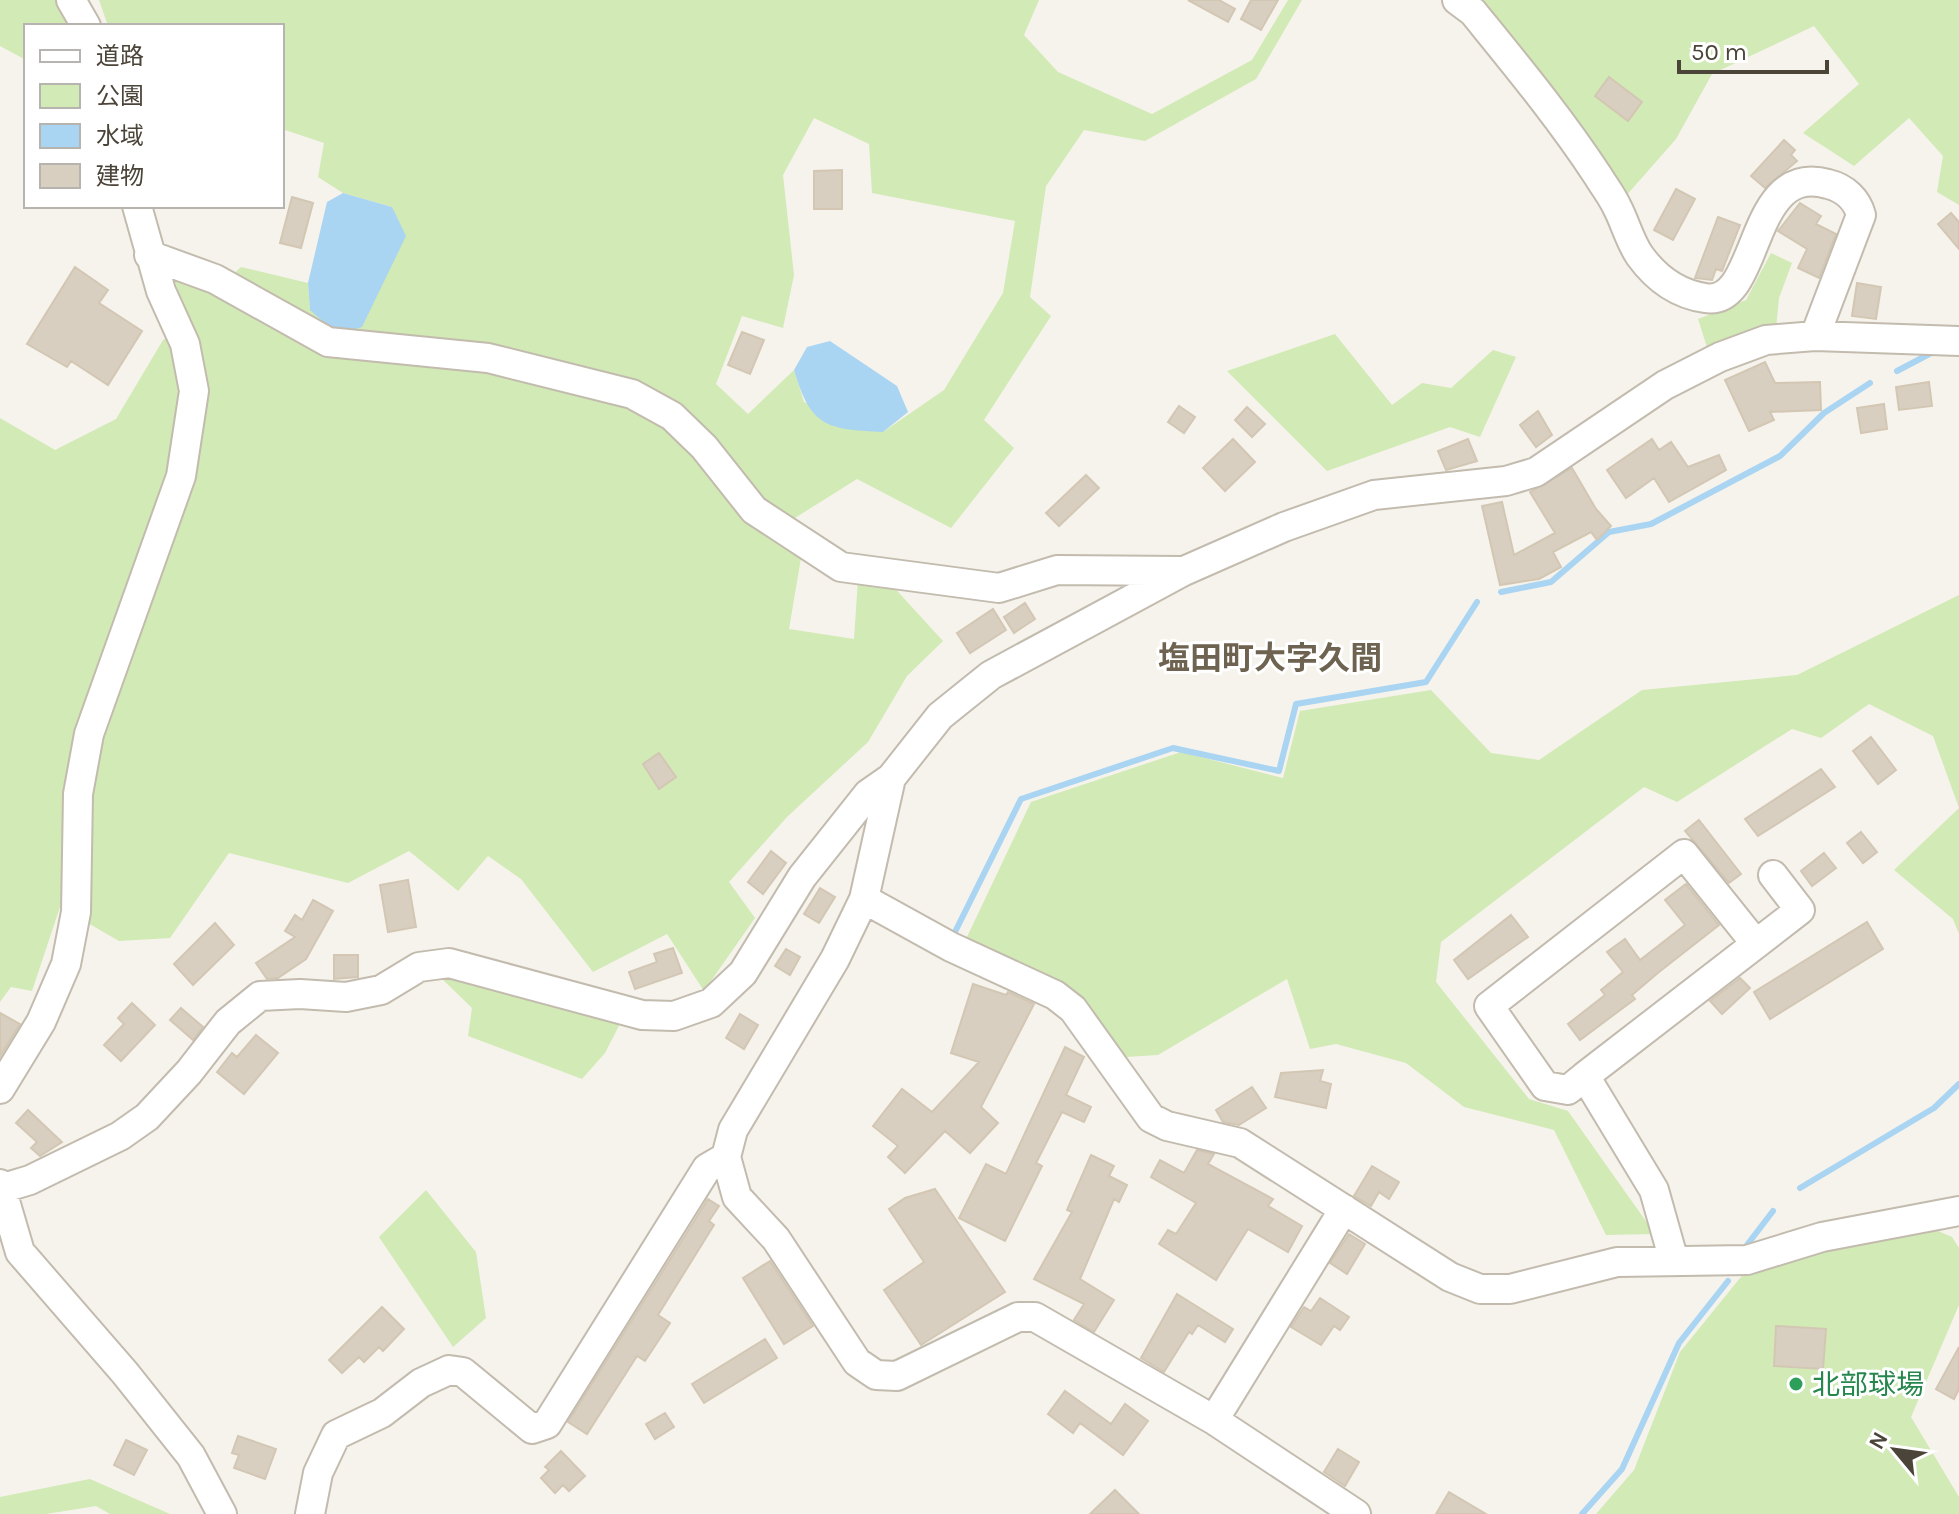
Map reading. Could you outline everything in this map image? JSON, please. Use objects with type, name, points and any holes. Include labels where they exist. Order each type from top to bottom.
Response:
[{"type":"street","points":[[71,0],[85,24]]},
{"type":"street","points":[[1457,0],[1473,12],[1567,128],[1617,205],[1639,255],[1662,280],[1687,295],[1710,299],[1726,292],[1740,276],[1770,206],[1794,185],[1812,179],[1836,186],[1858,203],[1861,215],[1815,336]]},
{"type":"street","points":[[0,1089],[41,1022],[66,964],[76,912],[78,794],[89,734],[177,490],[191,432],[194,391],[185,344],[149,255],[137,208]]},
{"type":"street","points":[[149,255],[215,279],[328,342],[488,358],[632,394],[672,416],[704,447],[754,510],[841,567],[999,588],[1057,570],[1184,571]]},
{"type":"street","points":[[222,1514],[191,1456],[125,1373],[20,1252],[0,1189],[55,1167],[147,1117],[189,1072],[228,1022],[260,996],[300,994],[346,997],[381,990],[419,967],[449,963],[642,1015],[674,1016],[711,1003],[743,973],[811,865],[868,794],[891,778],[940,716],[991,675],[1184,571],[1284,527],[1374,495],[1506,481],[1536,472],[1665,385],[1720,357],[1766,340],[1815,336],[1920,337],[1959,341]]},
{"type":"street","points":[[891,778],[864,899],[835,959],[733,1130],[726,1157],[737,1197],[776,1239],[857,1362],[876,1375],[897,1376],[1018,1317],[1035,1317],[1214,1420],[1356,1514]]},
{"type":"street","points":[[1756,944],[1684,854],[1489,1006],[1545,1086],[1568,1090],[1800,910],[1773,875]]},
{"type":"street","points":[[864,899],[951,947],[1055,995],[1073,1009],[1151,1118],[1167,1126],[1240,1143],[1450,1277],[1480,1289],[1510,1289],[1617,1262],[1747,1260],[1822,1237],[1959,1211]]},
{"type":"street","points":[[1585,1076],[1654,1190],[1674,1261]]},
{"type":"street","points":[[310,1514],[318,1473],[336,1435],[382,1413],[421,1383],[449,1370],[463,1372],[532,1429],[547,1424],[707,1168],[726,1157]]},
{"type":"street","points":[[1214,1420],[1344,1209]]},
{"type":"green space","points":[[0,0],[55,0],[70,24],[24,24],[24,59],[0,46]]},
{"type":"green space","points":[[99,0],[1039,0],[1024,35],[1058,72],[1152,114],[1252,60],[1288,0],[1302,0],[1256,79],[1145,141],[1084,130],[1046,186],[1030,297],[1051,316],[984,420],[1014,448],[951,528],[857,479],[779,528],[801,558],[789,629],[854,639],[858,579],[889,582],[943,641],[907,676],[868,742],[787,817],[729,882],[755,918],[704,991],[667,934],[593,972],[521,879],[488,856],[458,891],[409,851],[348,883],[229,853],[170,938],[119,941],[60,907],[32,991],[11,987],[0,1002],[0,418],[55,450],[116,419],[163,340],[188,322],[172,272],[216,290],[241,267],[308,283],[310,310],[392,207],[343,193],[318,177],[324,143],[284,130],[284,24],[107,24]],"holes":[[[814,118],[869,144],[872,193],[1015,221],[1003,293],[944,390],[883,432],[804,402],[794,370],[748,414],[716,384],[742,316],[783,328],[794,275],[783,175]]]},
{"type":"green space","points":[[1473,0],[1959,0],[1959,205],[1937,192],[1943,156],[1909,118],[1854,166],[1803,133],[1859,84],[1814,26],[1712,74],[1676,139],[1625,197]]},
{"type":"green space","points":[[1771,253],[1792,263],[1779,298],[1776,329],[1707,347],[1698,319],[1746,300]]},
{"type":"green space","points":[[1335,334],[1392,405],[1422,383],[1451,388],[1493,350],[1516,357],[1480,437],[1450,427],[1327,471],[1227,371]]},
{"type":"green space","points":[[1959,595],[1959,808],[1933,736],[1869,704],[1821,738],[1792,729],[1677,802],[1644,787],[1441,942],[1436,982],[1529,1099],[1568,1111],[1655,1234],[1606,1235],[1554,1130],[1464,1107],[1406,1063],[1336,1044],[1310,1049],[1287,979],[1158,1055],[1126,1057],[1073,991],[966,939],[1031,802],[1181,752],[1283,778],[1300,711],[1431,690],[1491,753],[1539,760],[1642,690],[1797,675]]},
{"type":"green space","points":[[1959,808],[1959,934],[1953,919],[1894,870]]},
{"type":"green space","points":[[438,975],[621,1022],[605,1053],[582,1079],[468,1036],[472,1008]]},
{"type":"green space","points":[[426,1190],[476,1252],[486,1318],[453,1347],[379,1237]]},
{"type":"green space","name":"北部球場","points":[[1929,1227],[1952,1237],[1959,1248],[1959,1305],[1911,1417],[1959,1497],[1959,1514],[1596,1514],[1634,1470],[1680,1352],[1749,1267]]},
{"type":"green space","points":[[90,1479],[170,1514],[110,1514],[96,1506],[46,1514],[0,1514],[0,1497]]},
{"type":"water","points":[[343,193],[392,207],[406,236],[362,327],[337,334],[310,310],[308,283],[327,202]]},
{"type":"water","points":[[830,341],[897,386],[908,412],[883,432],[835,426],[815,414],[807,404],[794,370],[807,347]]},
{"type":"building","points":[[1188,0],[1219,0],[1235,9],[1228,22]]},
{"type":"building","points":[[1251,0],[1278,0],[1261,30],[1241,19]]},
{"type":"building","points":[[1609,77],[1642,102],[1628,121],[1595,96]]},
{"type":"building","points":[[1784,140],[1795,150],[1791,155],[1797,161],[1765,188],[1751,176]]},
{"type":"building","points":[[842,170],[842,209],[814,209],[814,171]]},
{"type":"building","points":[[1676,189],[1695,199],[1673,240],[1654,230]]},
{"type":"building","points":[[292,197],[313,203],[301,248],[280,243]]},
{"type":"building","points":[[1800,203],[1821,216],[1816,224],[1836,234],[1819,278],[1798,268],[1807,249],[1778,231]]},
{"type":"building","points":[[1951,213],[1959,222],[1959,249],[1938,224]]},
{"type":"building","points":[[1718,217],[1740,225],[1722,271],[1716,269],[1712,280],[1695,278]]},
{"type":"building","points":[[75,267],[108,290],[99,303],[142,331],[108,385],[71,361],[67,367],[27,344]]},
{"type":"building","points":[[1857,283],[1881,287],[1876,319],[1852,316]]},
{"type":"building","points":[[742,332],[764,340],[750,374],[728,365]]},
{"type":"building","points":[[1765,362],[1775,383],[1820,382],[1821,410],[1770,412],[1774,420],[1749,431],[1725,380]]},
{"type":"building","points":[[1929,382],[1932,406],[1899,410],[1896,387]]},
{"type":"building","points":[[1884,404],[1887,429],[1861,433],[1857,408]]},
{"type":"building","points":[[1179,406],[1195,417],[1184,433],[1168,422]]},
{"type":"building","points":[[1247,407],[1265,424],[1252,437],[1235,420]]},
{"type":"building","points":[[1538,411],[1552,435],[1536,447],[1520,425]]},
{"type":"building","points":[[1233,439],[1255,462],[1225,491],[1203,468]]},
{"type":"building","points":[[1468,439],[1477,461],[1446,470],[1438,451]]},
{"type":"building","points":[[1652,439],[1659,450],[1671,442],[1688,467],[1719,455],[1726,470],[1669,502],[1654,478],[1626,498],[1607,470]]},
{"type":"building","points":[[1572,468],[1596,509],[1611,526],[1597,540],[1591,532],[1553,552],[1561,567],[1539,579],[1500,585],[1482,506],[1502,502],[1514,555],[1555,533],[1530,492]]},
{"type":"building","points":[[1086,475],[1099,488],[1059,526],[1046,513]]},
{"type":"building","points":[[1025,603],[1035,619],[1014,633],[1004,617]]},
{"type":"building","points":[[993,609],[1006,630],[970,653],[957,633]]},
{"type":"building","points":[[1871,737],[1896,770],[1878,784],[1853,751]]},
{"type":"building","points":[[659,753],[676,777],[659,789],[643,764]]},
{"type":"building","points":[[1821,769],[1835,787],[1758,836],[1745,819]]},
{"type":"building","points":[[1699,820],[1741,874],[1729,883],[1685,831]]},
{"type":"building","points":[[1861,832],[1877,852],[1863,863],[1847,843]]},
{"type":"building","points":[[771,851],[786,863],[763,894],[748,882]]},
{"type":"building","points":[[1824,853],[1836,868],[1812,886],[1801,871]]},
{"type":"building","points":[[408,880],[416,927],[388,932],[380,885]]},
{"type":"building","points":[[1686,884],[1719,925],[1632,995],[1635,999],[1580,1040],[1568,1024],[1605,995],[1601,990],[1623,972],[1607,952],[1625,939],[1640,960],[1685,925],[1665,900]]},
{"type":"building","points":[[820,888],[835,897],[819,923],[804,914]]},
{"type":"building","points":[[313,900],[333,911],[306,959],[278,978],[267,979],[256,963],[295,937],[285,931],[295,915],[302,920]]},
{"type":"building","points":[[1511,915],[1528,937],[1468,979],[1454,960]]},
{"type":"building","points":[[1867,922],[1883,949],[1770,1019],[1754,992]]},
{"type":"building","points":[[215,923],[234,945],[193,985],[174,964]]},
{"type":"building","points":[[673,948],[682,973],[635,989],[629,972],[657,962],[654,954]]},
{"type":"building","points":[[786,949],[800,957],[790,975],[775,966]]},
{"type":"building","points":[[334,955],[358,955],[358,977],[334,979]]},
{"type":"building","points":[[1740,978],[1750,988],[1722,1014],[1710,1001]]},
{"type":"building","points":[[973,984],[1006,995],[1008,992],[1034,1004],[981,1107],[998,1123],[970,1153],[945,1131],[905,1173],[888,1157],[898,1146],[873,1126],[902,1089],[932,1112],[979,1062],[951,1053]]},
{"type":"building","points":[[132,1003],[155,1025],[121,1061],[104,1045],[124,1024],[118,1018]]},
{"type":"building","points":[[181,1008],[203,1027],[193,1040],[170,1020]]},
{"type":"building","points":[[0,1013],[20,1024],[0,1056]]},
{"type":"building","points":[[740,1014],[758,1025],[744,1049],[726,1038]]},
{"type":"building","points":[[256,1035],[278,1053],[244,1094],[217,1072],[232,1053],[237,1057]]},
{"type":"building","points":[[1065,1047],[1084,1057],[1066,1095],[1091,1107],[1084,1122],[1062,1112],[1036,1163],[1042,1166],[1005,1241],[959,1218],[986,1164],[1006,1174]]},
{"type":"building","points":[[1323,1070],[1320,1081],[1331,1084],[1326,1108],[1275,1097],[1281,1073]]},
{"type":"building","points":[[1252,1087],[1266,1108],[1239,1125],[1223,1122],[1216,1110]]},
{"type":"building","points":[[28,1110],[62,1142],[40,1156],[31,1148],[37,1142],[16,1123]]},
{"type":"building","points":[[1197,1150],[1214,1154],[1208,1164],[1273,1199],[1268,1206],[1302,1226],[1288,1252],[1248,1229],[1216,1280],[1159,1244],[1168,1230],[1176,1234],[1196,1203],[1151,1177],[1160,1160],[1184,1173]]},
{"type":"building","points":[[1091,1155],[1114,1166],[1109,1176],[1127,1185],[1119,1202],[1114,1199],[1080,1279],[1114,1300],[1094,1332],[1074,1320],[1084,1304],[1034,1279],[1072,1212],[1067,1210]]},
{"type":"building","points":[[1372,1166],[1399,1182],[1389,1199],[1379,1192],[1371,1206],[1354,1196]]},
{"type":"building","points":[[935,1189],[1005,1292],[921,1345],[884,1290],[924,1262],[889,1209],[905,1198]]},
{"type":"building","points":[[708,1199],[719,1206],[709,1221],[714,1225],[658,1315],[670,1323],[645,1361],[637,1356],[587,1434],[568,1422]]},
{"type":"building","points":[[1349,1234],[1365,1244],[1347,1274],[1330,1263]]},
{"type":"building","points":[[770,1261],[813,1326],[784,1344],[743,1278]]},
{"type":"building","points":[[1177,1294],[1233,1329],[1225,1342],[1198,1325],[1192,1334],[1189,1332],[1164,1372],[1141,1358]]},
{"type":"building","points":[[1320,1298],[1349,1317],[1340,1330],[1334,1326],[1321,1345],[1291,1327],[1304,1307],[1311,1311]]},
{"type":"building","points":[[382,1307],[404,1329],[383,1351],[379,1347],[364,1362],[359,1357],[342,1373],[329,1360]]},
{"type":"building","points":[[1776,1326],[1826,1329],[1823,1369],[1774,1366]]},
{"type":"building","points":[[765,1339],[777,1358],[704,1403],[692,1384]]},
{"type":"building","points":[[1959,1347],[1959,1389],[1954,1399],[1936,1389]]},
{"type":"building","points":[[1065,1391],[1111,1424],[1125,1404],[1148,1421],[1123,1455],[1080,1423],[1073,1433],[1048,1414]]},
{"type":"building","points":[[665,1413],[674,1427],[655,1439],[646,1424]]},
{"type":"building","points":[[238,1436],[276,1449],[265,1479],[234,1468],[239,1455],[232,1453]]},
{"type":"building","points":[[126,1440],[147,1450],[134,1475],[114,1465]]},
{"type":"building","points":[[1338,1449],[1359,1462],[1345,1486],[1324,1472]]},
{"type":"building","points":[[561,1451],[585,1476],[569,1491],[563,1485],[555,1493],[541,1478],[549,1470],[545,1467]]},
{"type":"building","points":[[1115,1490],[1139,1514],[1090,1514]]},
{"type":"building","points":[[1449,1492],[1486,1514],[1436,1514]]},
{"type":"waterway","points":[[1897,371],[1935,351]]},
{"type":"waterway","points":[[1501,592],[1551,582],[1609,532],[1651,524],[1780,456],[1824,413],[1870,383]]},
{"type":"waterway","points":[[953,936],[1021,799],[1173,748],[1279,771],[1296,704],[1426,682],[1477,602]]},
{"type":"waterway","points":[[1800,1188],[1934,1108],[1959,1084]]},
{"type":"waterway","points":[[1747,1245],[1773,1211]]},
{"type":"waterway","points":[[1582,1514],[1622,1469],[1679,1343],[1728,1281]]},
{"type":"place","name":"北部球場","points":[[1796,1384]]},
{"type":"district","name":"塩田町大字久間","points":[[1270,658]]}]
